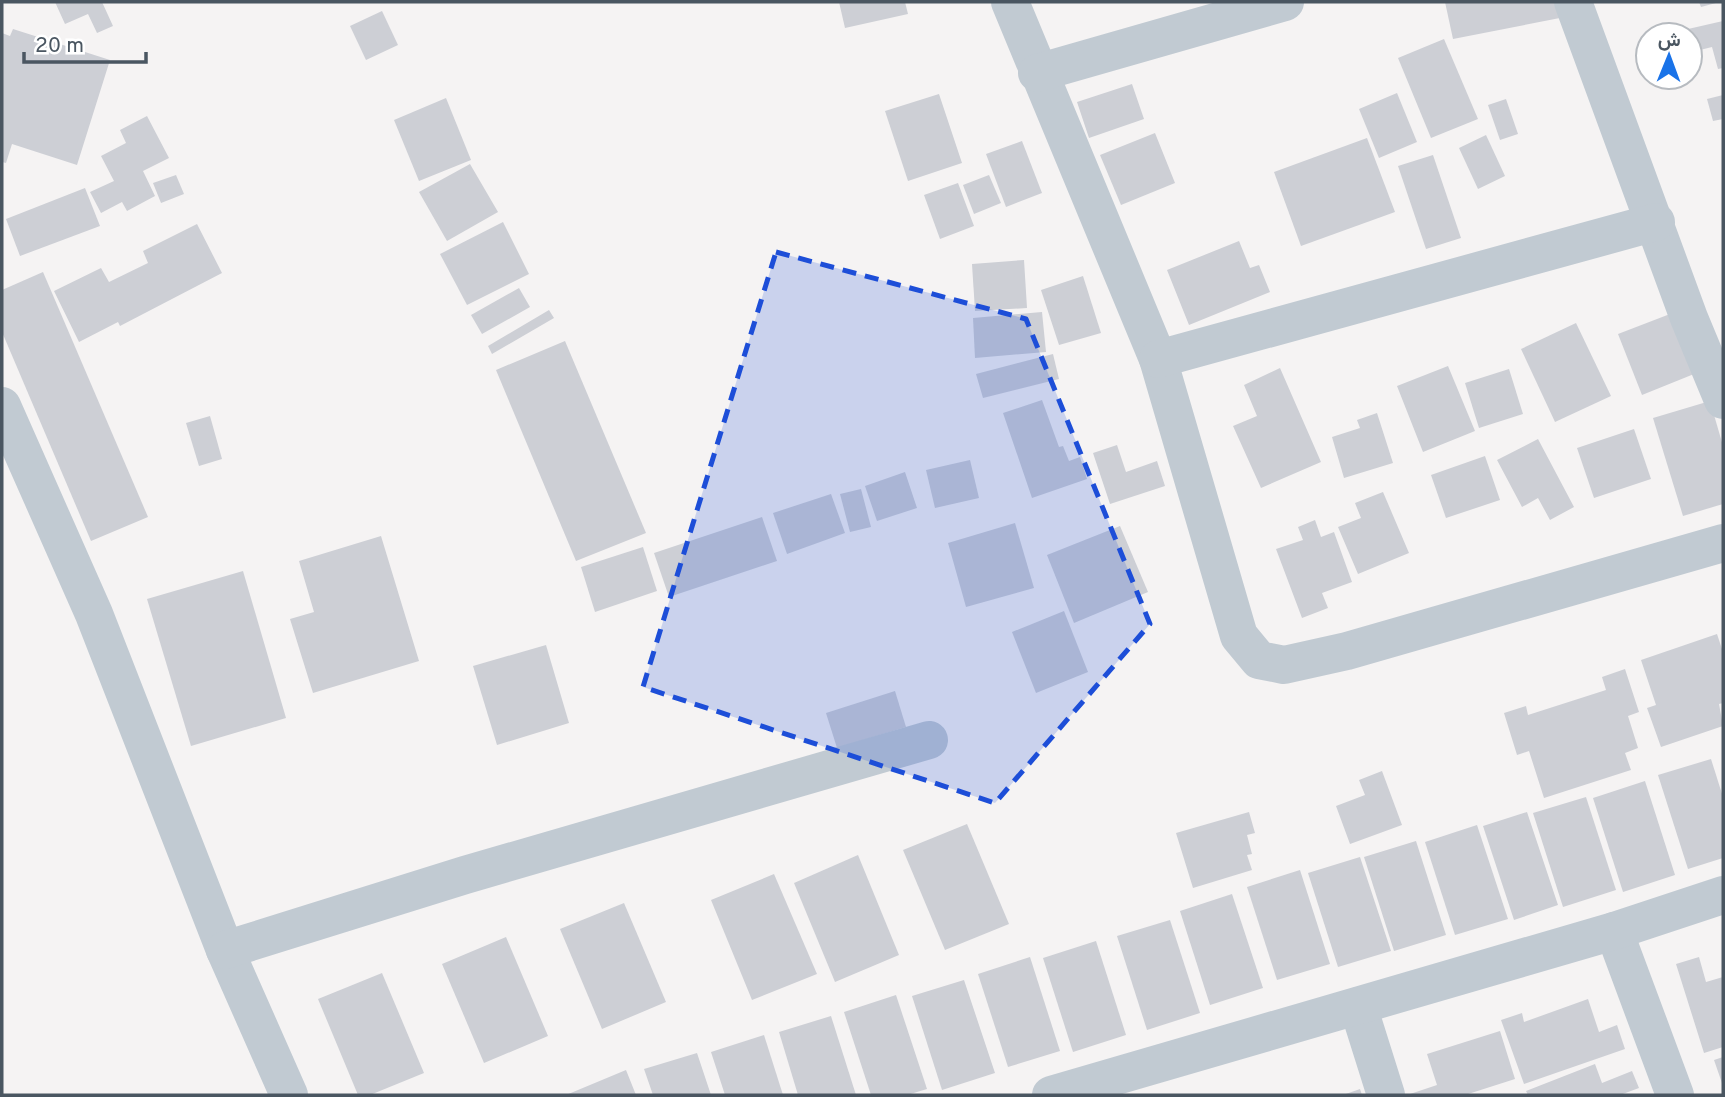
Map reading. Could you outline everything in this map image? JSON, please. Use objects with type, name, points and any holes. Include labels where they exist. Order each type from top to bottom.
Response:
[{"type":"street","points":[[1010,2],[1037,73],[1158,359],[1239,636],[1259,660],[1284,665],[1347,651],[1723,543]]},
{"type":"street","points":[[1037,73],[1285,2]]},
{"type":"street","points":[[1573,2],[1723,400]]},
{"type":"street","points":[[1158,359],[1656,222]]},
{"type":"street","points":[[2,406],[94,614],[225,950],[289,1095]]},
{"type":"street","points":[[225,950],[465,875],[929,740]]},
{"type":"street","points":[[1051,1095],[1108,1087],[1358,1006],[1614,931],[1723,895]]},
{"type":"street","points":[[1614,931],[1675,1095]]},
{"type":"street","points":[[1358,1006],[1386,1095]]},
{"type":"highlighted area","points":[[776,252],[1026,319],[1150,624],[995,803],[643,687]]},
{"type":"building","points":[[55,2],[102,2],[113,26],[97,33],[88,14],[65,24]]},
{"type":"building","points":[[839,2],[905,2],[908,14],[845,28]]},
{"type":"building","points":[[1445,2],[1561,2],[1565,17],[1453,39]]},
{"type":"building","points":[[1699,2],[1716,2],[1716,3],[1701,7]]},
{"type":"building","points":[[382,11],[398,45],[366,60],[350,26]]},
{"type":"building","points":[[1723,21],[1723,68],[1718,69],[1712,47],[1704,49],[1704,25]]},
{"type":"building","points":[[13,29],[110,60],[77,165],[12,144],[6,163],[2,162],[2,33],[10,36]]},
{"type":"building","points":[[1444,39],[1478,119],[1431,138],[1398,58]]},
{"type":"building","points":[[1132,84],[1144,119],[1089,138],[1077,102]]},
{"type":"building","points":[[1397,93],[1417,142],[1379,158],[1359,109]]},
{"type":"building","points":[[939,94],[962,163],[908,181],[885,111]]},
{"type":"building","points":[[1723,95],[1723,119],[1713,121],[1707,99]]},
{"type":"building","points":[[446,98],[471,160],[419,181],[394,120]]},
{"type":"building","points":[[1506,99],[1518,134],[1500,140],[1488,105]]},
{"type":"building","points":[[147,116],[169,158],[143,171],[155,196],[127,211],[122,202],[101,213],[90,192],[114,181],[101,156],[126,143],[120,130]]},
{"type":"building","points":[[1155,133],[1175,183],[1121,205],[1100,155]]},
{"type":"building","points":[[1486,135],[1505,176],[1478,189],[1459,148]]},
{"type":"building","points":[[1367,138],[1395,212],[1301,246],[1274,172]]},
{"type":"building","points":[[1022,141],[1042,193],[1006,207],[986,154]]},
{"type":"building","points":[[1433,155],[1461,238],[1426,249],[1398,166]]},
{"type":"building","points":[[470,164],[498,212],[447,241],[419,192]]},
{"type":"building","points":[[176,175],[184,194],[161,203],[153,183]]},
{"type":"building","points":[[989,175],[1001,203],[974,214],[963,185]]},
{"type":"building","points":[[958,183],[974,226],[940,239],[924,195]]},
{"type":"building","points":[[85,188],[100,226],[20,256],[6,219]]},
{"type":"building","points":[[503,222],[529,274],[467,305],[440,254]]},
{"type":"building","points":[[197,224],[222,273],[120,326],[118,322],[79,342],[54,291],[101,268],[109,282],[148,263],[143,251]]},
{"type":"building","points":[[1239,241],[1250,268],[1259,265],[1270,292],[1189,325],[1167,270]]},
{"type":"building","points":[[1024,260],[1027,308],[975,311],[972,264]]},
{"type":"building","points":[[43,272],[148,517],[91,541],[2,332],[2,290]]},
{"type":"building","points":[[1083,276],[1101,333],[1059,345],[1041,290]]},
{"type":"building","points":[[519,288],[530,307],[482,334],[471,315]]},
{"type":"building","points":[[549,310],[554,318],[492,354],[488,346]]},
{"type":"building","points":[[1042,312],[1046,352],[975,358],[973,318]]},
{"type":"building","points":[[1670,314],[1694,374],[1642,395],[1618,334]]},
{"type":"building","points":[[1576,323],[1611,396],[1555,422],[1521,349]]},
{"type":"building","points":[[565,341],[646,533],[576,561],[496,370]]},
{"type":"building","points":[[1053,354],[1059,379],[983,398],[976,374]]},
{"type":"building","points":[[1448,366],[1475,431],[1423,452],[1397,386]]},
{"type":"building","points":[[1280,368],[1321,462],[1261,488],[1233,426],[1257,416],[1244,385]]},
{"type":"building","points":[[1509,369],[1523,414],[1479,428],[1465,383]]},
{"type":"building","points":[[1042,400],[1059,447],[1063,446],[1069,461],[1080,457],[1087,479],[1032,498],[1003,413]]},
{"type":"building","points":[[1710,401],[1723,446],[1723,504],[1683,516],[1653,418]]},
{"type":"building","points":[[1377,413],[1393,463],[1344,478],[1332,437],[1360,428],[1357,420]]},
{"type":"building","points":[[210,416],[222,459],[199,466],[186,423]]},
{"type":"building","points":[[1634,429],[1651,479],[1594,498],[1577,448]]},
{"type":"building","points":[[1538,439],[1574,507],[1550,520],[1538,498],[1522,507],[1497,460]]},
{"type":"building","points":[[1117,445],[1126,472],[1157,461],[1165,486],[1110,504],[1093,453]]},
{"type":"building","points":[[1485,456],[1500,500],[1446,518],[1431,475]]},
{"type":"building","points":[[970,460],[979,498],[935,508],[926,470]]},
{"type":"building","points":[[905,472],[917,508],[877,521],[865,486]]},
{"type":"building","points":[[861,489],[871,527],[850,532],[840,494]]},
{"type":"building","points":[[1383,492],[1409,553],[1358,574],[1338,527],[1361,518],[1355,503]]},
{"type":"building","points":[[831,494],[845,533],[787,554],[773,513]]},
{"type":"building","points":[[762,517],[777,561],[669,597],[654,553]]},
{"type":"building","points":[[1315,520],[1321,537],[1334,532],[1352,582],[1322,593],[1328,608],[1302,618],[1276,549],[1303,540],[1298,527]]},
{"type":"building","points":[[1015,523],[1034,588],[966,607],[948,543]]},
{"type":"building","points":[[1120,526],[1148,592],[1074,623],[1047,555]]},
{"type":"building","points":[[381,536],[419,661],[313,693],[290,619],[314,612],[299,561]]},
{"type":"building","points":[[643,547],[657,591],[595,612],[581,567]]},
{"type":"building","points":[[243,571],[286,718],[191,746],[147,599]]},
{"type":"building","points":[[1064,611],[1088,672],[1036,693],[1012,632]]},
{"type":"building","points":[[1717,634],[1723,652],[1723,703],[1719,704],[1723,726],[1661,747],[1647,708],[1656,705],[1641,660]]},
{"type":"building","points":[[546,645],[569,723],[497,745],[473,666]]},
{"type":"building","points":[[1625,669],[1639,712],[1628,716],[1638,748],[1625,753],[1631,770],[1544,798],[1529,751],[1517,755],[1504,713],[1526,706],[1528,715],[1606,690],[1602,677]]},
{"type":"building","points":[[895,691],[906,727],[837,748],[826,713]]},
{"type":"building","points":[[1711,759],[1723,797],[1723,858],[1688,869],[1658,775]]},
{"type":"building","points":[[1382,771],[1402,825],[1350,844],[1336,806],[1365,795],[1359,780]]},
{"type":"building","points":[[1645,781],[1675,875],[1623,892],[1593,798]]},
{"type":"building","points":[[1586,797],[1616,890],[1563,907],[1533,813]]},
{"type":"building","points":[[1249,812],[1255,833],[1247,835],[1252,854],[1247,855],[1252,870],[1193,888],[1176,833]]},
{"type":"building","points":[[1527,812],[1558,905],[1514,920],[1483,826]]},
{"type":"building","points":[[967,824],[1009,924],[945,950],[903,850]]},
{"type":"building","points":[[1477,825],[1508,919],[1455,935],[1425,842]]},
{"type":"building","points":[[1416,841],[1446,935],[1394,951],[1364,857]]},
{"type":"building","points":[[858,855],[899,955],[835,982],[794,883]]},
{"type":"building","points":[[1360,857],[1391,951],[1338,967],[1308,873]]},
{"type":"building","points":[[1300,870],[1330,964],[1277,980],[1247,887]]},
{"type":"building","points":[[774,874],[817,974],[752,1000],[711,900]]},
{"type":"building","points":[[1232,894],[1263,988],[1210,1005],[1180,911]]},
{"type":"building","points":[[624,903],[666,1002],[602,1029],[560,929]]},
{"type":"building","points":[[1170,920],[1200,1013],[1147,1030],[1117,936]]},
{"type":"building","points":[[506,937],[548,1036],[484,1063],[442,964]]},
{"type":"building","points":[[1096,941],[1126,1035],[1073,1052],[1043,958]]},
{"type":"building","points":[[1030,957],[1060,1051],[1008,1067],[978,974]]},
{"type":"building","points":[[1699,957],[1706,982],[1723,977],[1723,1047],[1704,1053],[1676,964]]},
{"type":"building","points":[[382,973],[424,1073],[370,1095],[358,1095],[318,999]]},
{"type":"building","points":[[964,980],[995,1073],[942,1090],[912,996]]},
{"type":"building","points":[[896,995],[927,1089],[907,1095],[871,1095],[844,1012]]},
{"type":"building","points":[[1588,999],[1599,1032],[1617,1025],[1625,1049],[1524,1084],[1501,1020],[1522,1013],[1524,1022]]},
{"type":"building","points":[[831,1016],[856,1095],[798,1095],[779,1032]]},
{"type":"building","points":[[1500,1031],[1515,1079],[1465,1095],[1407,1095],[1437,1085],[1427,1054]]},
{"type":"building","points":[[764,1035],[783,1095],[725,1095],[711,1052]]},
{"type":"building","points":[[697,1053],[711,1095],[653,1095],[644,1069]]},
{"type":"building","points":[[1723,1057],[1723,1086],[1714,1060]]},
{"type":"building","points":[[1595,1064],[1602,1083],[1632,1071],[1639,1088],[1620,1095],[1528,1095],[1526,1091]]},
{"type":"building","points":[[626,1070],[636,1095],[566,1095]]},
{"type":"building","points":[[1360,1089],[1362,1095],[1343,1095]]}]
